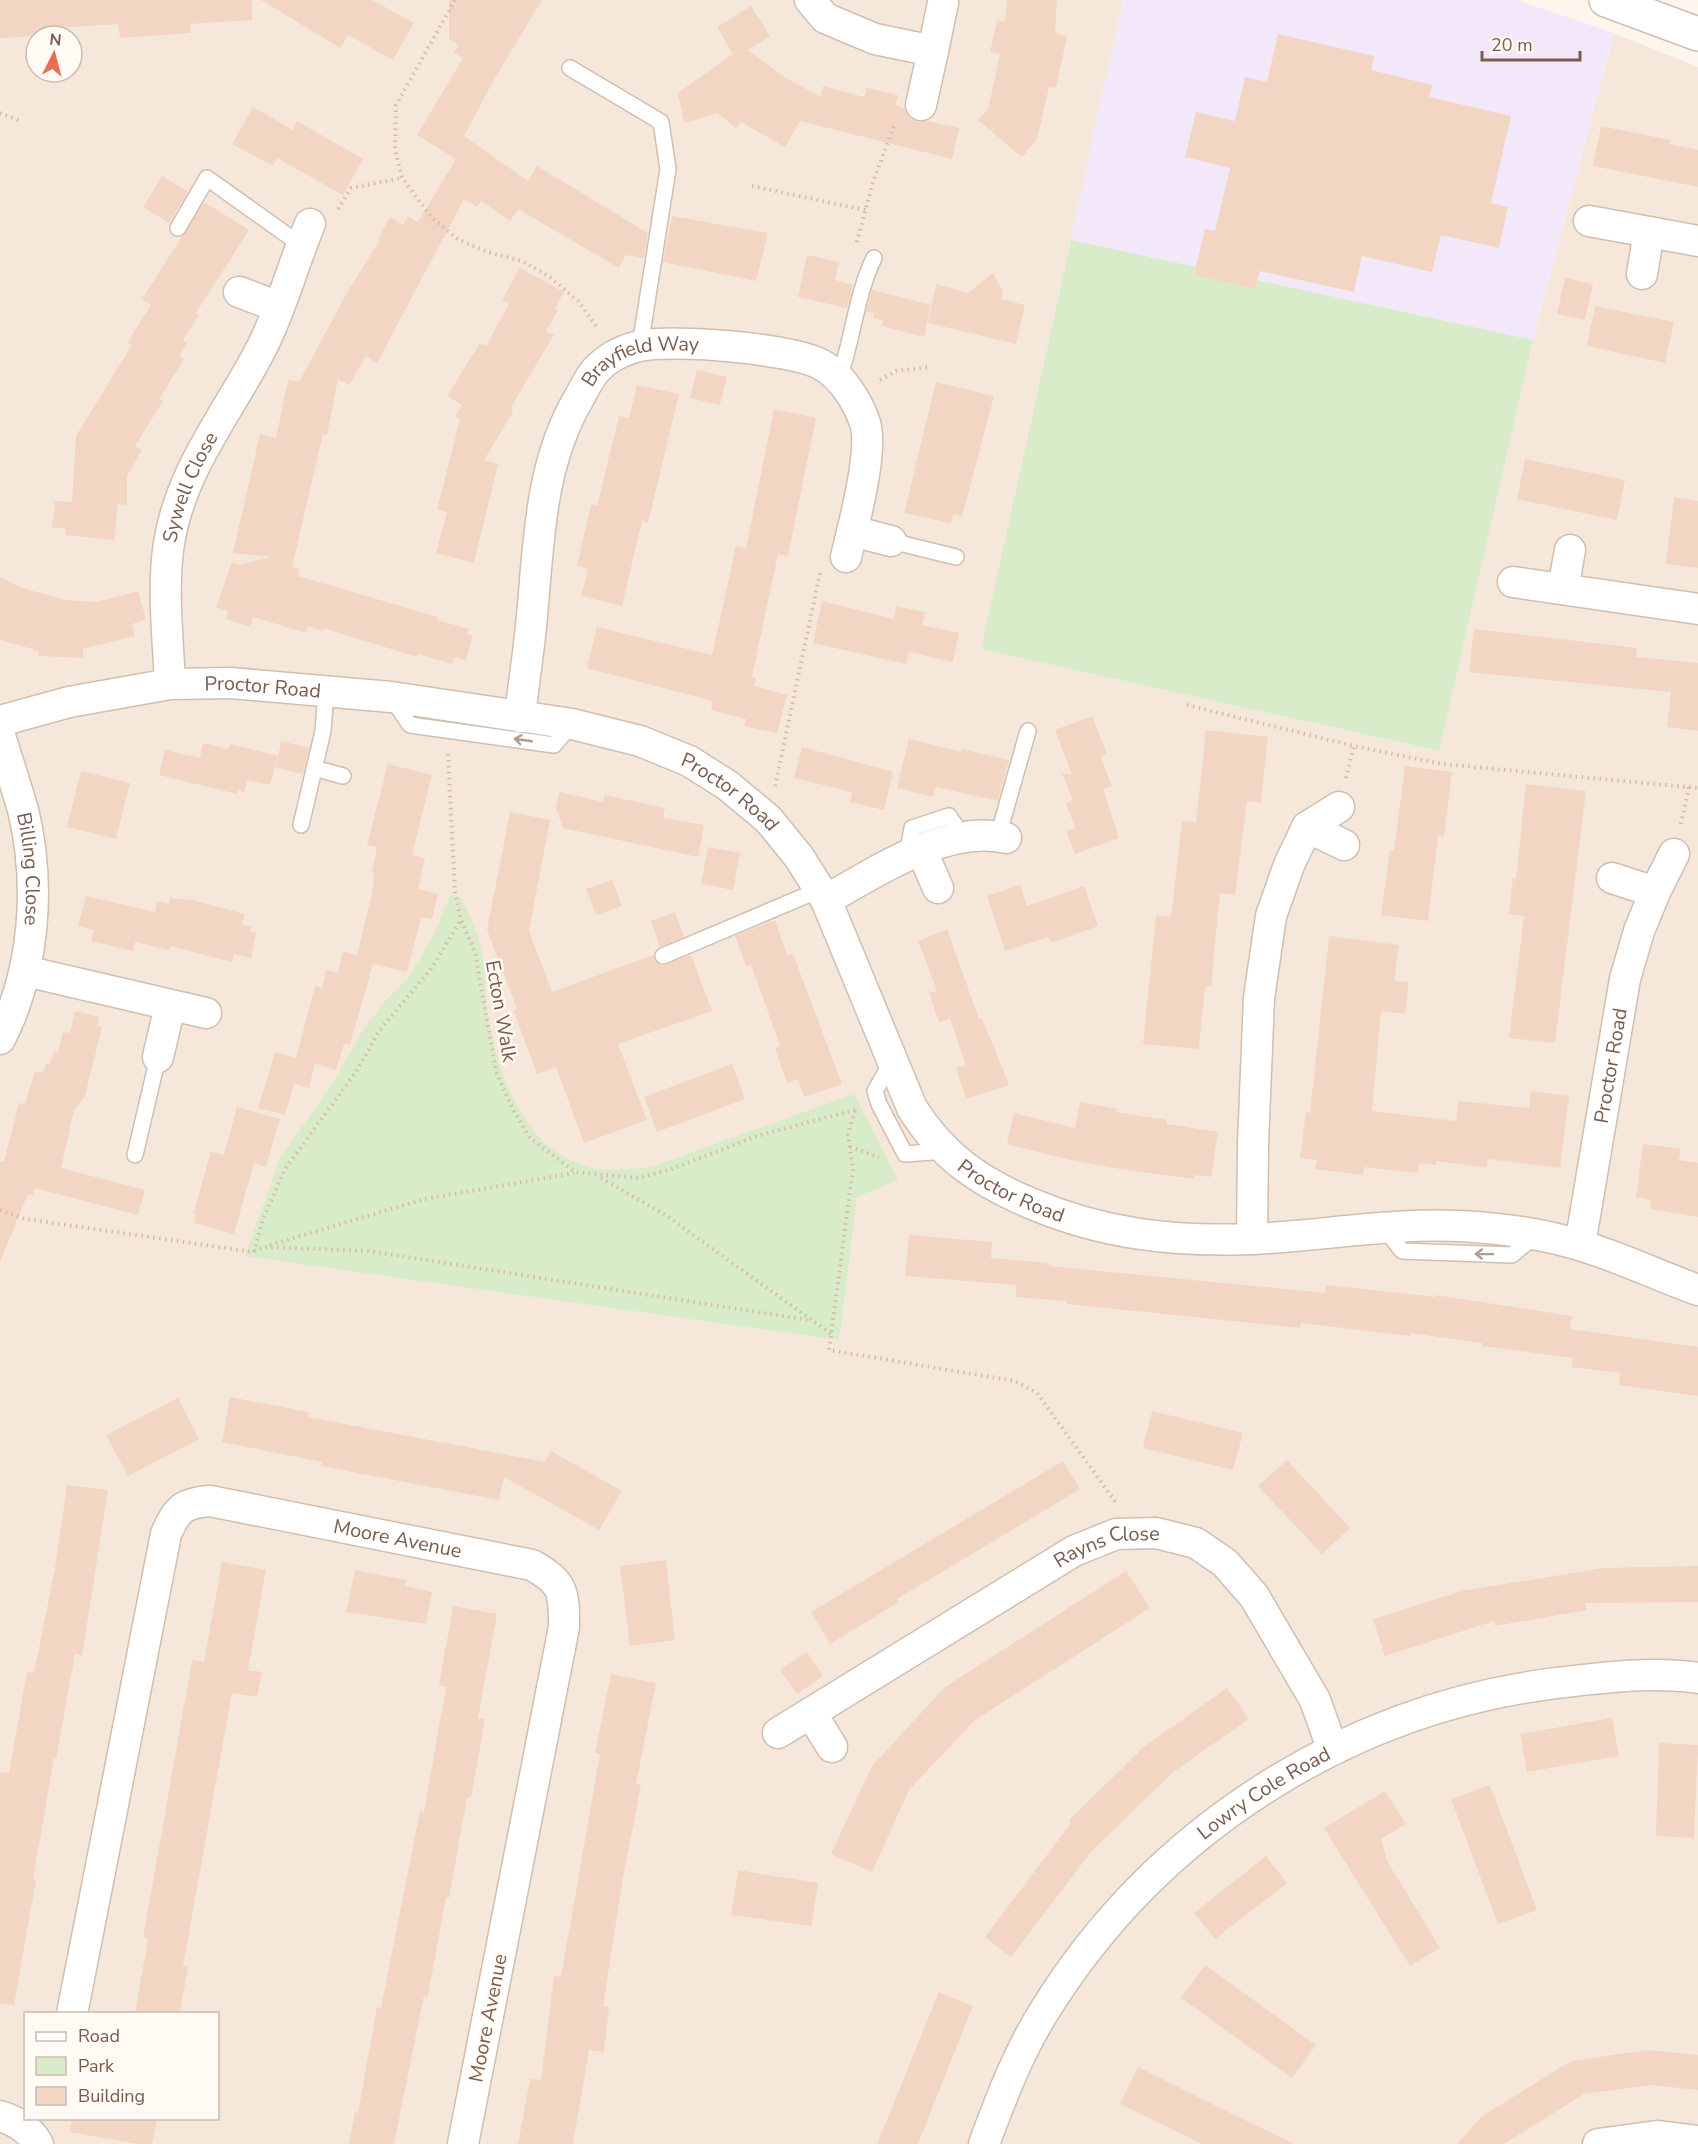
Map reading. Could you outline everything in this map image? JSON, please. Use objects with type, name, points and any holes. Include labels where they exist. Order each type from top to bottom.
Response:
[{"type":"street","points":[[810,0],[825,18],[875,39],[933,51]]},
{"type":"street","points":[[1606,0],[1698,34]]},
{"type":"street","points":[[921,105],[943,3]]},
{"type":"street","points":[[1589,221],[1698,241]]},
{"type":"street","points":[[1642,274],[1649,232]]},
{"type":"street","name":"Sywell Close","points":[[170,684],[165,596],[169,543],[183,489],[217,421],[262,346],[306,234]]},
{"type":"street","points":[[239,292],[279,307]]},
{"type":"street","name":"Brayfield Way","points":[[520,717],[531,629],[542,500],[564,423],[595,371],[628,350],[681,343],[797,355],[824,366],[839,378],[857,405],[866,425],[866,456],[849,544]]},
{"type":"street","points":[[849,544],[891,541]]},
{"type":"street","points":[[1563,589],[1569,550]]},
{"type":"street","points":[[1513,582],[1698,609]]},
{"type":"street","name":"Proctor Road","points":[[0,721],[69,702],[170,684],[231,683],[391,697],[572,724],[640,741],[688,761],[727,785],[768,819],[799,857],[823,895],[912,1108],[929,1135],[945,1151],[993,1187],[1060,1216],[1126,1234],[1194,1239],[1252,1239],[1384,1228],[1459,1226],[1536,1235],[1580,1245],[1698,1290]]},
{"type":"street","name":"Billing Close","points":[[0,735],[23,811],[32,866],[32,919],[25,971],[13,1014],[0,1039]]},
{"type":"street","points":[[1252,1239],[1259,998],[1271,916],[1289,865],[1307,827],[1340,807]]},
{"type":"street","points":[[1307,827],[1344,845]]},
{"type":"street","points":[[823,895],[914,852],[964,838],[1002,837]]},
{"type":"street","points":[[914,852],[938,888]]},
{"type":"street","name":"Proctor Road","points":[[1580,1245],[1625,980],[1655,892],[1674,854]]},
{"type":"street","points":[[1612,878],[1655,892]]},
{"type":"street","points":[[25,971],[206,1013]]},
{"type":"street","points":[[158,1057],[170,1006]]},
{"type":"street","name":"Moore Avenue","points":[[72,2012],[166,1534],[174,1515],[190,1503],[210,1501],[532,1565],[553,1577],[564,1598],[564,1627],[463,2144]]},
{"type":"street","name":"Rayns Close","points":[[778,1733],[1074,1551],[1116,1534],[1155,1533],[1196,1543],[1225,1563],[1254,1596],[1316,1700],[1332,1748]]},
{"type":"street","name":"Lowry Cole Road","points":[[984,2144],[1003,2091],[1044,2011],[1090,1943],[1141,1888],[1202,1832],[1265,1786],[1332,1748],[1423,1712],[1515,1688],[1614,1676],[1698,1678]]},
{"type":"street","points":[[811,1713],[832,1748]]},
{"type":"street","points":[[0,2116],[40,2133]]},
{"type":"street","points":[[1598,2144],[1658,2136],[1698,2141]]},
{"type":"lane","points":[[570,68],[661,122],[668,169],[628,350]]},
{"type":"lane","points":[[178,228],[207,178],[306,234]]},
{"type":"lane","points":[[839,378],[849,349],[867,272],[874,258]]},
{"type":"lane","points":[[891,541],[956,557]]},
{"type":"lane","points":[[301,825],[323,731],[326,691]]},
{"type":"lane","points":[[391,697],[410,725],[554,745],[572,724]]},
{"type":"lane","points":[[1002,837],[1028,731]]},
{"type":"lane","points":[[314,768],[343,776]]},
{"type":"lane","points":[[663,956],[823,895]]},
{"type":"lane","points":[[135,1155],[158,1057]]},
{"type":"lane","points":[[893,1059],[875,1091],[879,1104],[905,1154],[945,1151]]},
{"type":"path","points":[[455,0],[396,105],[395,148],[402,178],[432,218],[459,240],[488,252],[522,261],[550,277],[628,350]]},
{"type":"path","points":[[855,251],[865,210],[903,100],[921,105]]},
{"type":"path","points":[[0,113],[20,121]]},
{"type":"path","points":[[306,234],[328,230],[351,188],[402,178]]},
{"type":"path","points":[[752,186],[865,210]]},
{"type":"path","points":[[857,405],[878,382],[896,371],[929,367]]},
{"type":"path","points":[[768,819],[822,564],[849,544]]},
{"type":"path","points":[[1187,705],[1354,746],[1442,764],[1698,788]]},
{"type":"path","name":"Ecton Walk","points":[[449,729],[447,745],[454,871],[460,920],[475,952],[488,1038],[496,1071],[530,1138],[575,1173],[599,1177],[638,1178],[669,1170],[757,1136],[879,1104]]},
{"type":"path","points":[[1674,854],[1689,787]]},
{"type":"path","points":[[254,1252],[263,1219],[285,1169],[356,1072],[379,1032],[431,969],[460,920]]},
{"type":"path","points":[[855,1110],[848,1134],[853,1169],[829,1350],[1015,1381],[1037,1393],[1139,1534]]},
{"type":"path","points":[[0,1210],[25,1219],[254,1252],[425,1199],[575,1173]]},
{"type":"path","points":[[599,1177],[666,1216],[808,1320],[831,1334]]},
{"type":"path","points":[[265,1247],[369,1251],[808,1320]]},
{"type":"shaded area","points":[[0,0],[1123,0],[982,649],[1438,751],[1533,340],[1614,33],[1698,67],[1698,2144],[0,2144]]},
{"type":"shaded area","points":[[1123,0],[1517,0],[1614,33],[1533,340],[1439,751],[981,649]]},
{"type":"green space","points":[[1071,240],[1533,340],[1439,751],[981,649]]},
{"type":"green space","points":[[450,895],[461,897],[478,938],[483,960],[491,1032],[506,1081],[531,1127],[548,1146],[568,1160],[599,1169],[621,1170],[651,1167],[854,1094],[898,1180],[857,1197],[839,1340],[245,1256],[280,1158],[334,1081],[360,1035],[384,1002],[411,974],[436,930]]},
{"type":"building","points":[[0,0],[252,0],[252,20],[190,24],[191,33],[120,38],[118,24],[84,26],[84,24],[24,24],[24,37],[0,38]]},
{"type":"building","points":[[261,0],[372,0],[414,23],[393,60],[348,35],[340,48]]},
{"type":"building","points":[[449,0],[542,0],[495,78],[464,136],[528,181],[537,166],[648,233],[644,258],[626,255],[619,268],[518,209],[510,221],[481,201],[477,207],[464,199],[377,363],[366,356],[349,385],[338,379],[327,435],[323,434],[292,567],[300,569],[298,576],[438,617],[437,620],[469,629],[467,634],[473,636],[466,660],[454,657],[452,664],[418,654],[417,657],[323,628],[323,631],[308,626],[306,633],[253,617],[250,627],[226,619],[228,611],[216,607],[232,562],[239,565],[270,557],[233,553],[260,434],[276,438],[288,380],[299,382],[348,291],[380,240],[378,239],[390,217],[403,225],[408,216],[418,222],[456,159],[417,135],[463,58],[454,53],[458,45],[449,39]]},
{"type":"building","points":[[1007,0],[1057,0],[1055,33],[1067,36],[1056,88],[1049,87],[1037,139],[1022,157],[978,120],[988,109],[1000,54],[990,52],[997,20],[1005,22]]},
{"type":"building","points":[[751,6],[770,36],[748,50],[786,78],[821,97],[823,86],[864,97],[867,88],[898,95],[895,105],[904,108],[909,117],[917,122],[927,121],[959,128],[952,159],[800,121],[785,147],[741,122],[736,128],[717,113],[684,123],[678,93],[733,54],[717,27]]},
{"type":"building","points":[[1278,34],[1374,56],[1371,70],[1432,85],[1429,97],[1511,116],[1491,203],[1508,207],[1499,248],[1441,235],[1432,272],[1362,256],[1354,292],[1260,271],[1255,289],[1194,275],[1205,229],[1215,231],[1230,168],[1185,157],[1196,112],[1235,121],[1245,77],[1267,82]]},
{"type":"building","points":[[253,107],[293,130],[297,121],[363,159],[343,195],[277,158],[273,166],[232,144]]},
{"type":"building","points":[[1601,126],[1670,140],[1669,144],[1698,150],[1698,187],[1593,166]]},
{"type":"building","points":[[162,176],[188,192],[169,223],[143,207]]},
{"type":"building","points":[[204,202],[249,230],[196,313],[199,315],[183,340],[187,343],[179,356],[184,359],[159,399],[163,401],[135,446],[142,450],[127,476],[127,505],[118,504],[114,540],[65,535],[66,529],[52,527],[55,501],[72,502],[76,436],[132,345],[127,343],[151,305],[142,299]]},
{"type":"building","points":[[672,216],[768,233],[756,281],[663,262]]},
{"type":"building","points":[[807,255],[839,262],[835,280],[853,285],[847,308],[798,297]]},
{"type":"building","points":[[520,268],[564,292],[555,308],[558,310],[546,331],[554,335],[511,407],[513,412],[484,460],[498,464],[474,563],[436,553],[447,512],[437,510],[460,419],[455,416],[462,405],[447,396],[480,343],[486,346],[509,304],[502,300]]},
{"type":"building","points":[[993,273],[1003,291],[1001,299],[1025,305],[1016,344],[928,323],[936,284],[968,293]]},
{"type":"building","points":[[1565,278],[1593,284],[1585,320],[1557,314]]},
{"type":"building","points":[[872,290],[931,305],[924,337],[882,326],[883,320],[873,318],[874,313],[866,312]]},
{"type":"building","points":[[1595,306],[1674,322],[1665,363],[1587,346]]},
{"type":"building","points":[[697,370],[727,377],[720,405],[690,398]]},
{"type":"building","points":[[936,382],[994,396],[962,517],[953,514],[951,523],[904,513]]},
{"type":"building","points":[[637,385],[679,394],[648,523],[642,521],[622,606],[581,596],[588,569],[577,566],[591,504],[597,506],[619,416],[629,418]]},
{"type":"building","points":[[774,409],[816,418],[788,556],[778,554],[752,677],[756,678],[754,686],[787,695],[777,733],[744,726],[746,719],[711,710],[713,701],[587,668],[597,627],[712,655],[736,546],[746,548]]},
{"type":"building","points":[[1525,459],[1625,480],[1617,520],[1517,499]]},
{"type":"building","points":[[1674,497],[1698,501],[1698,568],[1666,564]]},
{"type":"building","points":[[0,577],[22,588],[66,600],[97,602],[138,591],[146,620],[132,624],[135,636],[83,649],[83,658],[38,656],[39,651],[0,640]]},
{"type":"building","points":[[822,601],[894,619],[896,606],[925,612],[922,625],[959,633],[953,662],[909,652],[906,664],[813,643]]},
{"type":"building","points":[[1474,629],[1637,648],[1636,657],[1698,663],[1698,731],[1667,727],[1671,692],[1469,672]]},
{"type":"building","points":[[1092,716],[1107,754],[1101,757],[1112,786],[1103,789],[1119,838],[1075,854],[1066,831],[1075,828],[1066,803],[1073,800],[1062,773],[1072,775],[1055,730]]},
{"type":"building","points":[[1206,730],[1268,737],[1261,803],[1247,801],[1235,895],[1220,893],[1211,987],[1205,987],[1199,1049],[1143,1044],[1156,915],[1171,917],[1182,821],[1196,822]]},
{"type":"building","points":[[909,739],[961,752],[962,749],[1009,760],[998,801],[936,787],[933,797],[897,788]]},
{"type":"building","points":[[281,741],[309,748],[303,774],[276,768]]},
{"type":"building","points":[[203,743],[228,749],[230,744],[278,756],[270,785],[247,780],[244,792],[238,790],[237,794],[159,775],[165,750],[200,758]]},
{"type":"building","points":[[802,747],[893,772],[884,810],[850,802],[852,792],[794,778]]},
{"type":"building","points":[[388,764],[432,775],[412,855],[425,858],[418,889],[438,894],[432,919],[421,917],[407,972],[373,964],[350,1045],[344,1044],[336,1070],[315,1063],[309,1088],[294,1084],[285,1115],[258,1108],[275,1052],[296,1058],[315,986],[322,988],[326,970],[338,973],[343,951],[357,955],[372,893],[374,874],[372,873],[377,847],[367,845]]},
{"type":"building","points":[[1405,766],[1452,772],[1444,837],[1438,836],[1428,921],[1381,915],[1390,850],[1394,851]]},
{"type":"building","points":[[81,771],[130,783],[116,839],[67,827]]},
{"type":"building","points":[[1526,784],[1586,791],[1555,1043],[1509,1038],[1524,916],[1509,914],[1513,878],[1516,879]]},
{"type":"building","points":[[559,792],[603,802],[605,795],[665,808],[663,818],[704,825],[698,857],[563,828],[556,808]]},
{"type":"building","points":[[510,812],[550,820],[529,931],[552,992],[653,955],[657,963],[662,966],[691,955],[712,1011],[618,1044],[647,1120],[584,1143],[556,1067],[537,1074],[513,1010],[517,1009],[487,930]]},
{"type":"building","points":[[708,847],[740,853],[733,890],[701,884]]},
{"type":"building","points":[[612,880],[622,906],[596,915],[586,889]]},
{"type":"building","points":[[1020,885],[1027,906],[1084,886],[1098,926],[1051,943],[1048,937],[1005,951],[987,896]]},
{"type":"building","points":[[86,896],[155,912],[157,901],[169,904],[170,898],[192,900],[245,914],[242,925],[251,927],[250,932],[256,933],[251,958],[234,954],[232,962],[170,946],[169,950],[135,942],[133,951],[91,941],[94,930],[78,926]]},
{"type":"building","points":[[675,912],[684,937],[660,947],[651,921]]},
{"type":"building","points":[[775,920],[787,955],[793,954],[842,1084],[804,1097],[798,1079],[787,1083],[775,1048],[780,1046],[751,964],[746,966],[735,936]]},
{"type":"building","points":[[947,929],[979,1019],[982,1018],[1009,1085],[966,1099],[956,1068],[966,1065],[950,1019],[939,1022],[929,993],[937,991],[918,941]]},
{"type":"building","points":[[1329,936],[1399,945],[1394,981],[1409,982],[1405,1014],[1381,1011],[1372,1111],[1456,1121],[1458,1101],[1529,1108],[1531,1091],[1569,1096],[1560,1168],[1488,1159],[1487,1168],[1436,1161],[1436,1165],[1419,1163],[1418,1173],[1364,1167],[1363,1175],[1315,1169],[1317,1160],[1300,1158],[1306,1112],[1310,1113]]},
{"type":"building","points":[[75,1011],[100,1017],[97,1026],[102,1027],[85,1096],[74,1110],[61,1168],[145,1190],[138,1215],[35,1188],[33,1196],[28,1194],[0,1262],[0,1161],[4,1162],[19,1103],[25,1104],[35,1071],[43,1073],[46,1064],[50,1064],[54,1051],[58,1052],[63,1032],[70,1033]]},
{"type":"building","points":[[732,1064],[745,1099],[657,1132],[644,1097]]},
{"type":"building","points":[[1080,1102],[1117,1109],[1116,1112],[1167,1120],[1167,1124],[1218,1132],[1211,1177],[1195,1175],[1194,1179],[1120,1169],[1070,1160],[1007,1144],[1014,1113],[1075,1128]]},
{"type":"building","points":[[237,1107],[280,1119],[266,1167],[254,1163],[234,1234],[194,1223],[196,1214],[193,1214],[211,1152],[224,1155]]},
{"type":"building","points":[[1643,1144],[1681,1149],[1679,1160],[1698,1163],[1698,1217],[1650,1209],[1651,1200],[1636,1197]]},
{"type":"building","points":[[909,1235],[992,1242],[991,1258],[1049,1263],[1049,1266],[1325,1293],[1326,1285],[1436,1297],[1436,1295],[1572,1316],[1570,1329],[1698,1347],[1698,1396],[1619,1385],[1620,1373],[1572,1367],[1573,1358],[1482,1346],[1482,1343],[1411,1333],[1410,1336],[1301,1323],[1300,1328],[1067,1304],[1067,1301],[1015,1297],[1017,1285],[905,1276]]},
{"type":"building","points":[[230,1397],[309,1412],[308,1417],[545,1462],[551,1451],[622,1491],[599,1530],[504,1477],[499,1500],[321,1466],[322,1462],[222,1442]]},
{"type":"building","points":[[178,1398],[199,1439],[128,1476],[106,1435]]},
{"type":"building","points":[[1152,1411],[1243,1433],[1233,1470],[1143,1448]]},
{"type":"building","points":[[1287,1460],[1350,1528],[1322,1554],[1258,1486]]},
{"type":"building","points":[[1063,1461],[1080,1489],[897,1599],[899,1602],[830,1644],[811,1612]]},
{"type":"building","points":[[67,1485],[108,1490],[82,1656],[75,1654],[56,1759],[54,1758],[14,2005],[0,2004],[0,1772],[9,1773],[27,1672],[34,1673],[55,1568]]},
{"type":"building","points":[[666,1560],[675,1640],[630,1646],[620,1566]]},
{"type":"building","points":[[222,1562],[266,1570],[248,1670],[262,1672],[257,1697],[232,1693],[183,1966],[188,1967],[180,2012],[135,2012],[148,1939],[143,1938],[192,1660],[204,1662]]},
{"type":"building","points":[[1698,1566],[1698,1602],[1585,1603],[1587,1610],[1495,1626],[1494,1621],[1385,1656],[1373,1619],[1462,1591],[1603,1568]]},
{"type":"building","points":[[355,1570],[406,1580],[405,1586],[432,1592],[426,1624],[346,1612]]},
{"type":"building","points":[[1126,1571],[1150,1608],[975,1720],[909,1790],[872,1872],[831,1854],[872,1766],[945,1687]]},
{"type":"building","points":[[453,1606],[497,1614],[478,1718],[485,1719],[471,1798],[467,1798],[449,1898],[446,1897],[428,1996],[424,1995],[394,2144],[349,2144],[355,2112],[358,2113],[377,2007],[381,2008],[420,1811],[424,1812],[446,1687],[439,1685]]},
{"type":"building","points":[[807,1652],[823,1676],[797,1694],[780,1670]]},
{"type":"building","points":[[611,1674],[656,1683],[636,1784],[641,1785],[622,1883],[603,2007],[609,2007],[604,2052],[589,2050],[573,2144],[518,2144],[530,2079],[541,2080],[554,1976],[561,1977],[600,1754],[595,1753]]},
{"type":"building","points":[[1227,1688],[1249,1719],[1172,1773],[1091,1852],[1011,1957],[985,1937],[1071,1823],[1069,1820],[1145,1746]]},
{"type":"building","points":[[1612,1718],[1619,1756],[1527,1772],[1520,1734]]},
{"type":"building","points":[[1659,1743],[1698,1745],[1694,1838],[1656,1836]]},
{"type":"building","points":[[1490,1785],[1537,1910],[1498,1924],[1451,1799]]},
{"type":"building","points":[[1385,1791],[1406,1824],[1381,1839],[1387,1861],[1440,1948],[1410,1966],[1324,1828]]},
{"type":"building","points":[[1266,1856],[1287,1883],[1215,1939],[1194,1913]]},
{"type":"building","points":[[738,1870],[818,1883],[811,1926],[731,1915]]},
{"type":"building","points":[[1205,1965],[1316,2045],[1292,2078],[1181,1998]]},
{"type":"building","points":[[939,1992],[973,2006],[918,2144],[877,2144]]},
{"type":"building","points":[[1648,2050],[1698,2055],[1698,2090],[1651,2085],[1584,2094],[1504,2144],[1457,2144],[1481,2117],[1571,2061]]},
{"type":"building","points":[[1138,2067],[1294,2144],[1202,2144],[1120,2104]]},
{"type":"building","points":[[72,2120],[157,2120],[152,2144],[137,2144],[70,2132]]}]
